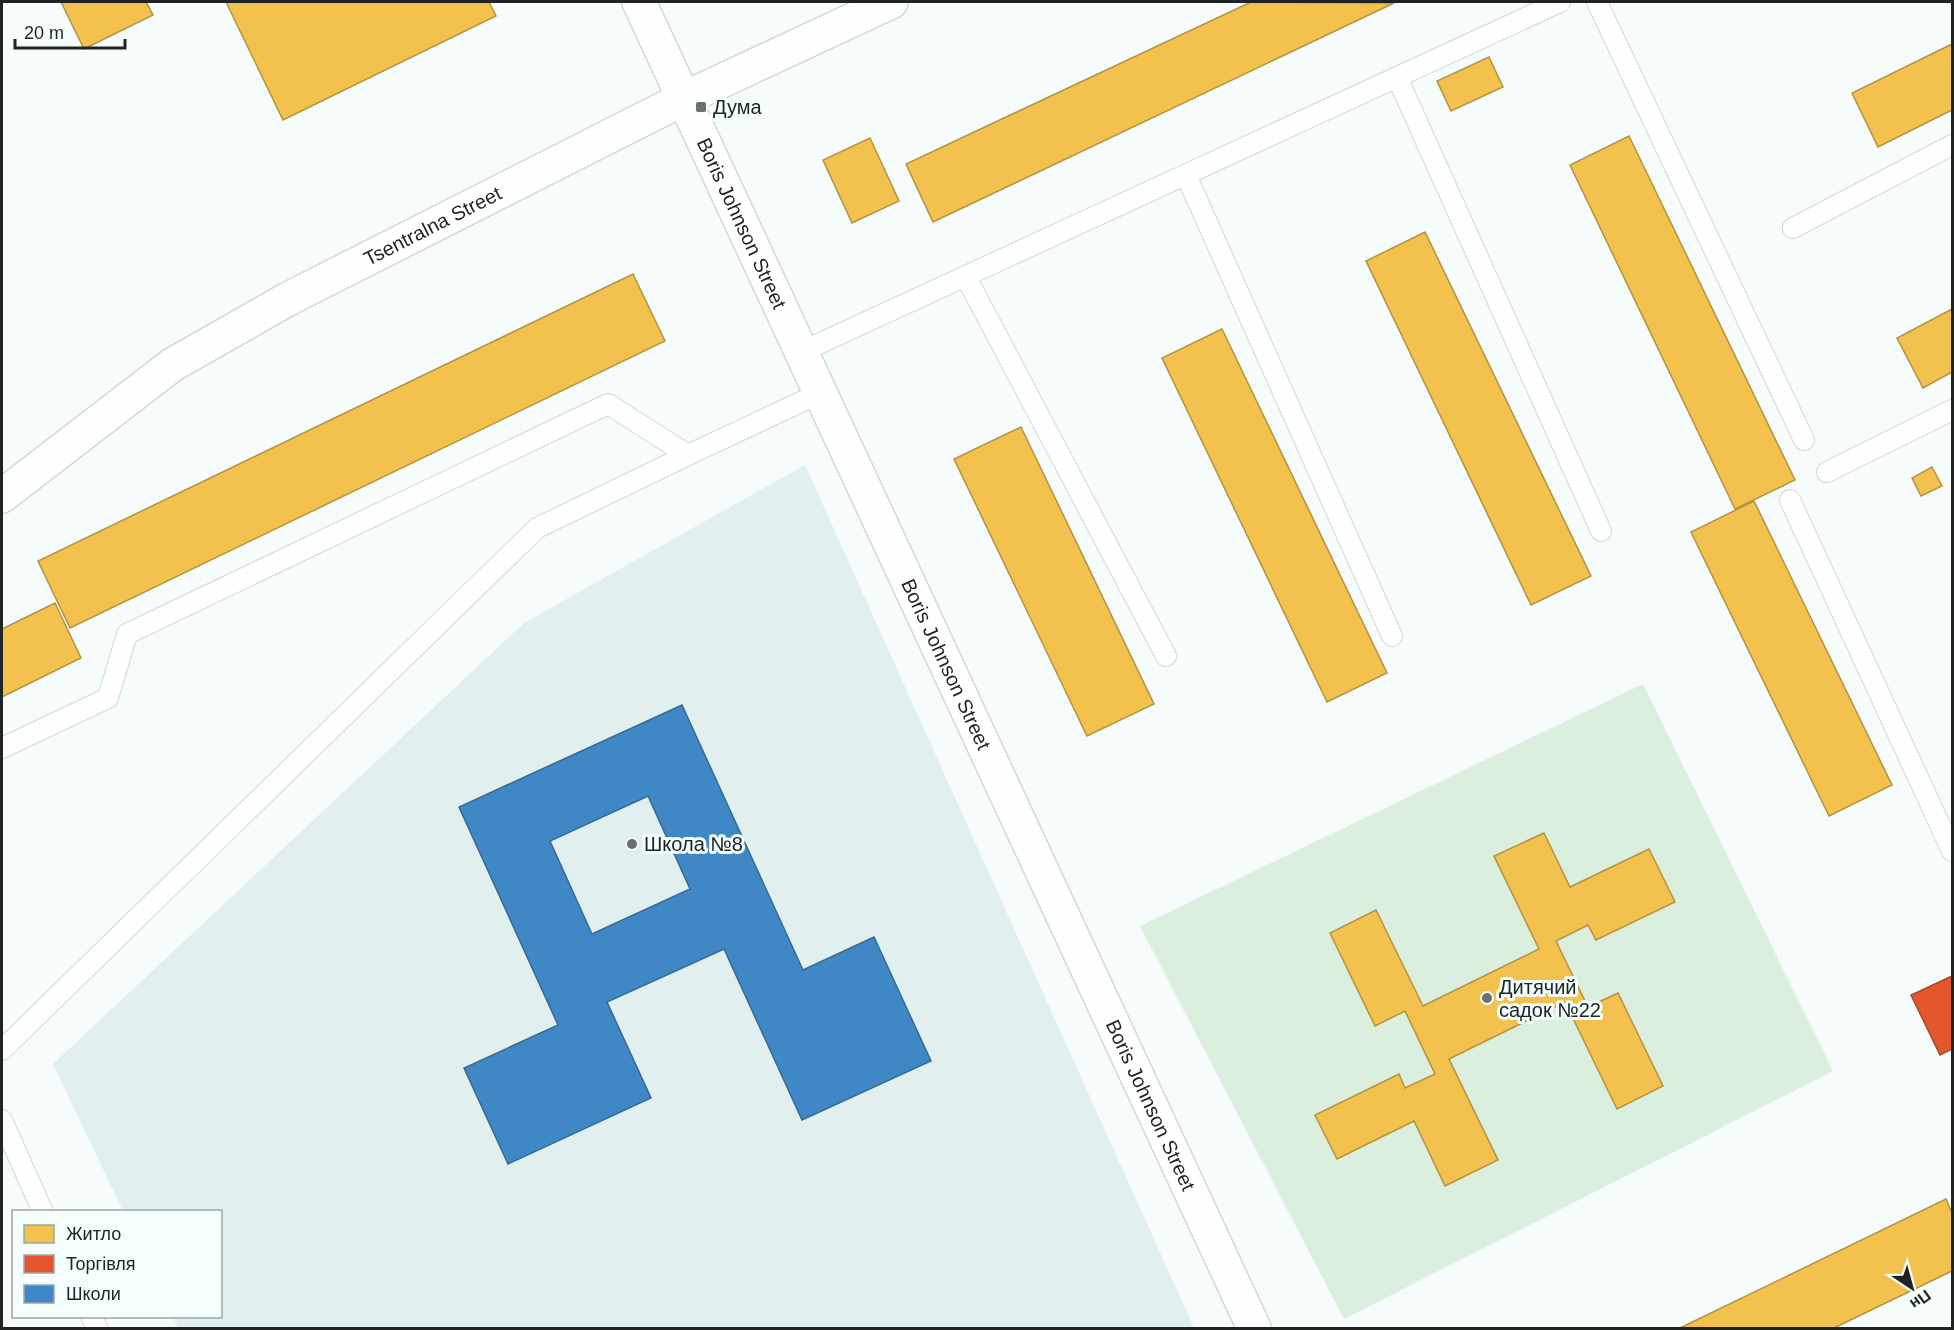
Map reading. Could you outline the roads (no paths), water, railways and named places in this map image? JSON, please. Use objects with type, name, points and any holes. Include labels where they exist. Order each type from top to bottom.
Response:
[{"type":"street","name":"Boris Johnson Street","points":[[639,2],[1254,1329]]},
{"type":"street","name":"Tsentralna Street","points":[[2,496],[172,365],[288,298],[683,99],[891,2]]},
{"type":"lane","points":[[801,352],[1560,2]]},
{"type":"lane","points":[[1597,2],[1804,440]]},
{"type":"lane","points":[[1397,77],[1601,531]]},
{"type":"lane","points":[[1793,228],[1953,145]]},
{"type":"lane","points":[[1186,175],[1392,636]]},
{"type":"lane","points":[[966,277],[1166,656]]},
{"type":"lane","points":[[2,1050],[537,528],[820,393]]},
{"type":"lane","points":[[2,748],[108,698],[127,634],[608,404],[688,455]]},
{"type":"lane","points":[[1827,472],[1953,410]]},
{"type":"lane","points":[[1790,500],[1953,851]]},
{"type":"lane","points":[[2,1120],[42,1210]]},
{"type":"place","name":"Дума","points":[[701,107]]},
{"type":"place","name":"Школа №8","points":[[632,844]]},
{"type":"place","name":"Дитячий садок №22","points":[[1487,998]]}]
